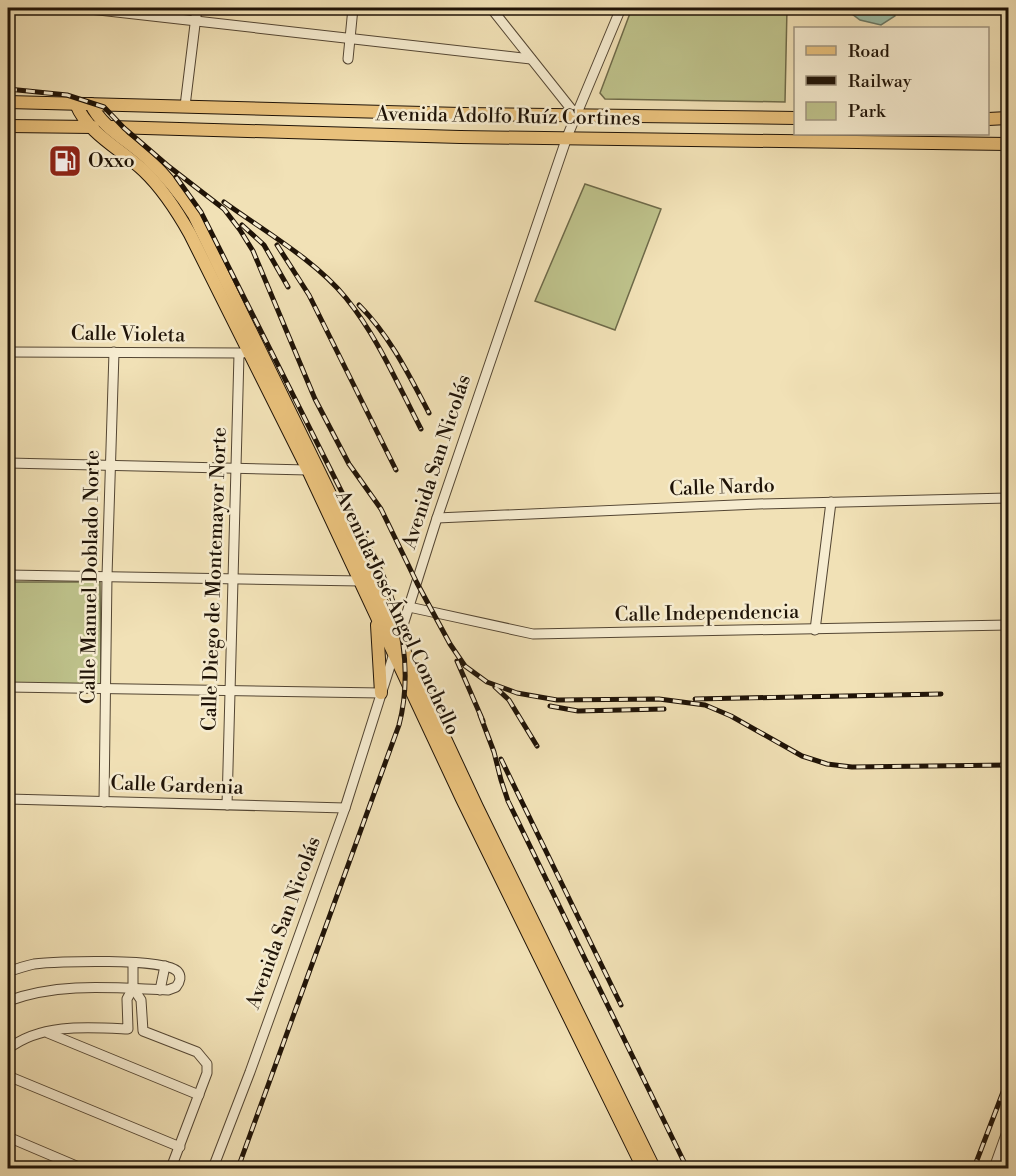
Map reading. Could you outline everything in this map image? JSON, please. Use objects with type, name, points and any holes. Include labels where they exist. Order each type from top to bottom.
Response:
[{"type":"main road","name":"Avenida Adolfo Ruíz Cortines","points":[[8,102],[794,118]]},
{"type":"main road","name":"Avenida José Ángel Conchello","points":[[76,104],[90,127],[143,170],[173,205],[190,234],[244,353],[308,470],[394,656],[642,1168]]},
{"type":"main road","name":"Avenida José Ángel Conchello","points":[[91,104],[97,115],[159,170],[185,200],[194,215],[353,541],[477,807],[654,1168]]},
{"type":"main road","points":[[8,108],[8,121]]},
{"type":"main road","points":[[231,132],[227,119],[233,108]]},
{"type":"main road","points":[[989,118],[1008,118]]},
{"type":"main road","name":"Avenida Adolfo Ruíz Cortines","points":[[8,126],[231,132],[1008,144]]},
{"type":"main road","points":[[375,612],[381,693]]},
{"type":"street","points":[[81,8],[531,58]]},
{"type":"street","points":[[185,106],[197,8]]},
{"type":"street","points":[[348,59],[353,8]]},
{"type":"street","points":[[491,8],[576,115]]},
{"type":"street","name":"Avenida San Nicolás","points":[[213,1168],[345,808],[437,518],[567,137],[621,8]]},
{"type":"street","name":"Calle Violeta","points":[[8,352],[244,353]]},
{"type":"street","name":"Calle Manuel Doblado Norte","points":[[104,802],[107,576],[114,352]]},
{"type":"street","name":"Calle Diego de Montemayor Norte","points":[[227,805],[236,468],[244,353]]},
{"type":"street","points":[[8,463],[308,470]]},
{"type":"street","name":"Calle Nardo","points":[[437,518],[831,502],[1008,498]]},
{"type":"street","points":[[815,630],[831,502]]},
{"type":"street","points":[[8,574],[361,581]]},
{"type":"street","name":"Calle Independencia","points":[[409,607],[533,634],[815,630],[1008,624]]},
{"type":"street","points":[[8,687],[381,693]]},
{"type":"street","name":"Calle Gardenia","points":[[8,800],[345,808]]},
{"type":"street","points":[[8,972],[34,964],[60,962],[133,963],[165,966],[178,972],[180,980],[173,990],[74,987],[25,994],[8,1000]]},
{"type":"street","points":[[8,1049],[32,1035],[46,1032],[91,1028],[128,1029],[127,999],[133,988],[133,963]]},
{"type":"street","points":[[160,990],[165,966]]},
{"type":"street","points":[[133,988],[141,1000],[143,1031],[197,1052],[207,1064],[207,1073],[171,1168]]},
{"type":"street","points":[[46,1032],[199,1095]]},
{"type":"street","points":[[8,1076],[180,1147]]},
{"type":"street","points":[[994,1168],[1008,1129]]},
{"type":"street","points":[[8,1137],[81,1168]]},
{"type":"green space","points":[[632,8],[787,8],[785,102],[605,99],[600,93]]},
{"type":"green space","points":[[585,184],[661,209],[615,330],[535,301]]},
{"type":"green space","points":[[8,582],[100,582],[101,685],[8,684]]},
{"type":"shaded area","points":[[844,8],[893,8],[895,16],[881,25],[860,20]]},
{"type":"railway","points":[[8,89],[67,95],[104,107],[124,128],[167,165],[224,209],[253,251],[315,399],[349,464],[381,509],[450,644],[465,666],[487,682],[517,693],[557,700],[659,699],[705,705],[731,716],[802,756],[827,764],[852,767],[1008,765]]},
{"type":"railway","points":[[176,177],[201,212],[378,564],[399,623],[405,664],[403,705],[399,725],[238,1168]]},
{"type":"railway","points":[[224,202],[304,259],[346,298],[368,328],[421,429]]},
{"type":"railway","points":[[242,225],[264,245],[288,287]]},
{"type":"railway","points":[[277,245],[309,295],[396,470]]},
{"type":"railway","points":[[359,305],[389,343],[429,413]]},
{"type":"railway","points":[[457,661],[483,721]]},
{"type":"railway","points":[[495,687],[509,700],[537,746]]},
{"type":"railway","points":[[695,699],[941,694]]},
{"type":"railway","points":[[550,706],[578,711],[664,709]]},
{"type":"railway","points":[[480,715],[494,752],[508,801],[687,1168]]},
{"type":"railway","points":[[501,759],[621,1005]]},
{"type":"railway","points":[[974,1168],[1008,1079]]},
{"type":"place","name":"Oxxo","points":[[65,161]]}]
